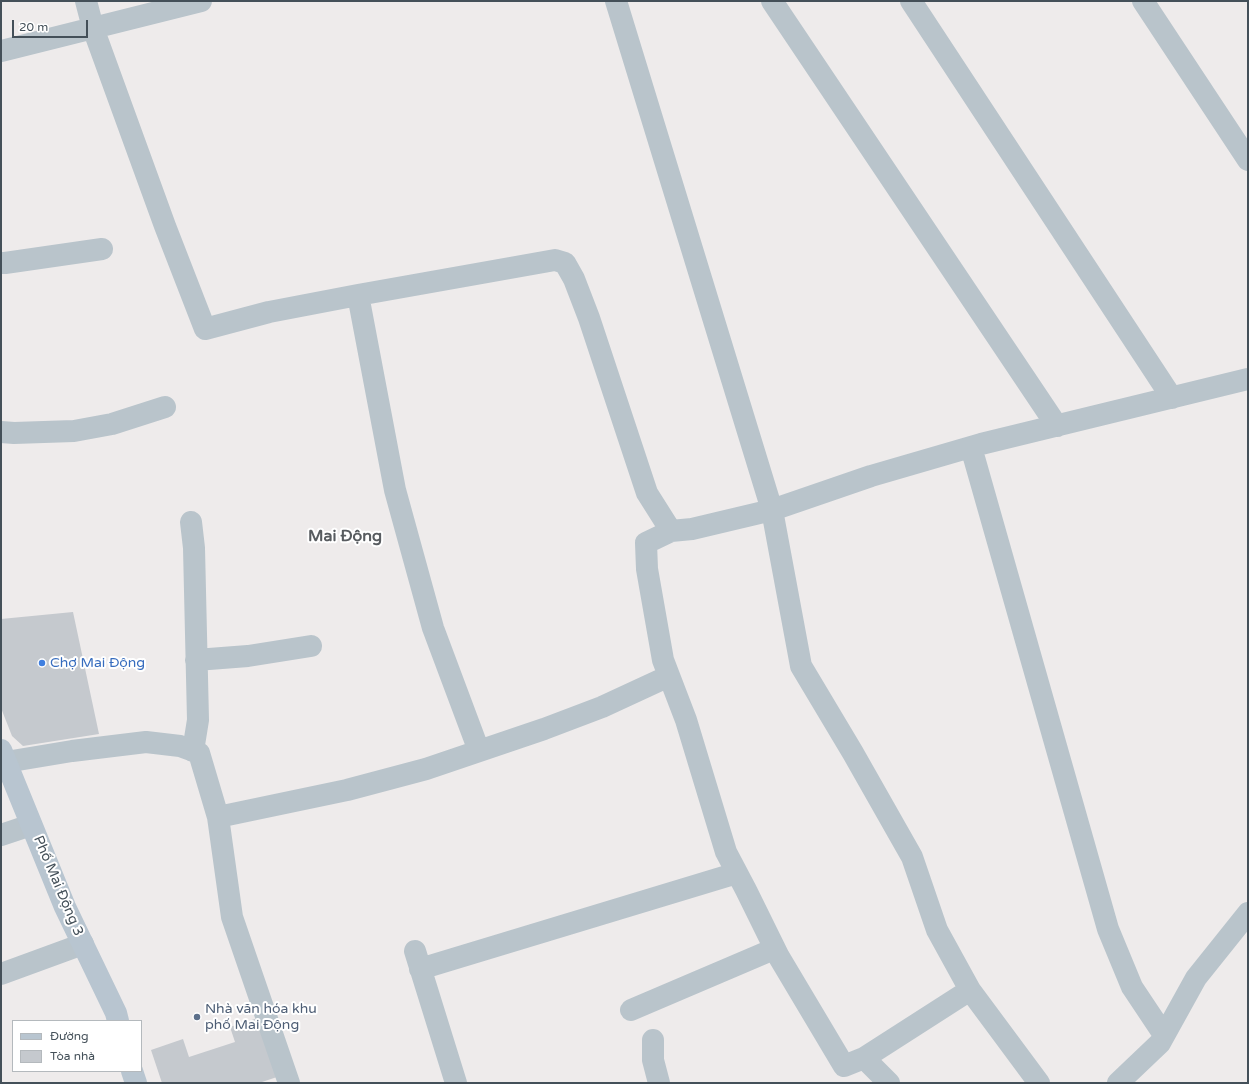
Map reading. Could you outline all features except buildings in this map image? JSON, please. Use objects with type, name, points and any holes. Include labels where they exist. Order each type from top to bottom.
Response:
[{"type":"main road","name":"Phố Mai Động 3","points":[[3,756],[65,907],[116,1012],[118,1020]]},
{"type":"main road","points":[[132,1072],[136,1083]]},
{"type":"street","points":[[86,1],[93,28],[165,226],[206,329],[269,312],[358,295],[555,260],[565,264],[574,279],[590,318],[647,493],[671,531]]},
{"type":"street","points":[[1,51],[201,1]]},
{"type":"street","points":[[616,1],[772,510],[801,666],[853,753],[912,857],[937,930],[970,990],[1039,1083]]},
{"type":"street","points":[[772,1],[1057,426]]},
{"type":"street","points":[[912,1],[1172,398]]},
{"type":"street","points":[[1143,1],[1248,160]]},
{"type":"street","points":[[1,263],[5,264],[102,249]]},
{"type":"street","points":[[358,295],[395,490],[434,628],[479,751]]},
{"type":"street","points":[[970,990],[864,1058],[844,1066],[774,949],[726,852],[686,720],[663,660],[647,569],[646,543],[671,531],[692,529],[772,510],[871,476],[971,447],[1248,380]]},
{"type":"street","points":[[1,432],[74,431],[112,424],[165,407]]},
{"type":"street","points":[[971,447],[1108,928],[1132,987],[1164,1035]]},
{"type":"street","points":[[191,522],[194,548],[198,720],[193,751]]},
{"type":"street","points":[[196,660],[248,656],[311,646]]},
{"type":"street","points":[[218,817],[347,790],[426,769],[544,729],[602,707],[669,676]]},
{"type":"street","points":[[3,756],[72,752],[146,742],[180,746],[199,753],[218,817],[232,917],[290,1083]]},
{"type":"street","points":[[1,835],[31,825]]},
{"type":"street","points":[[456,1083],[418,960],[737,873]]},
{"type":"street","points":[[1118,1083],[1160,1043],[1196,978],[1248,913]]},
{"type":"street","points":[[1,974],[83,944]]},
{"type":"street","points":[[631,1010],[774,949]]},
{"type":"street","points":[[653,1040],[653,1060],[659,1083]]},
{"type":"street","points":[[864,1058],[889,1083]]},
{"type":"place","name":"Chợ Mai Động","points":[[42,663]]},
{"type":"place","name":"Nhà văn hóa khu phố Mai Động","points":[[197,1017]]},
{"type":"district","name":"Mai Động","points":[[345,537]]}]
